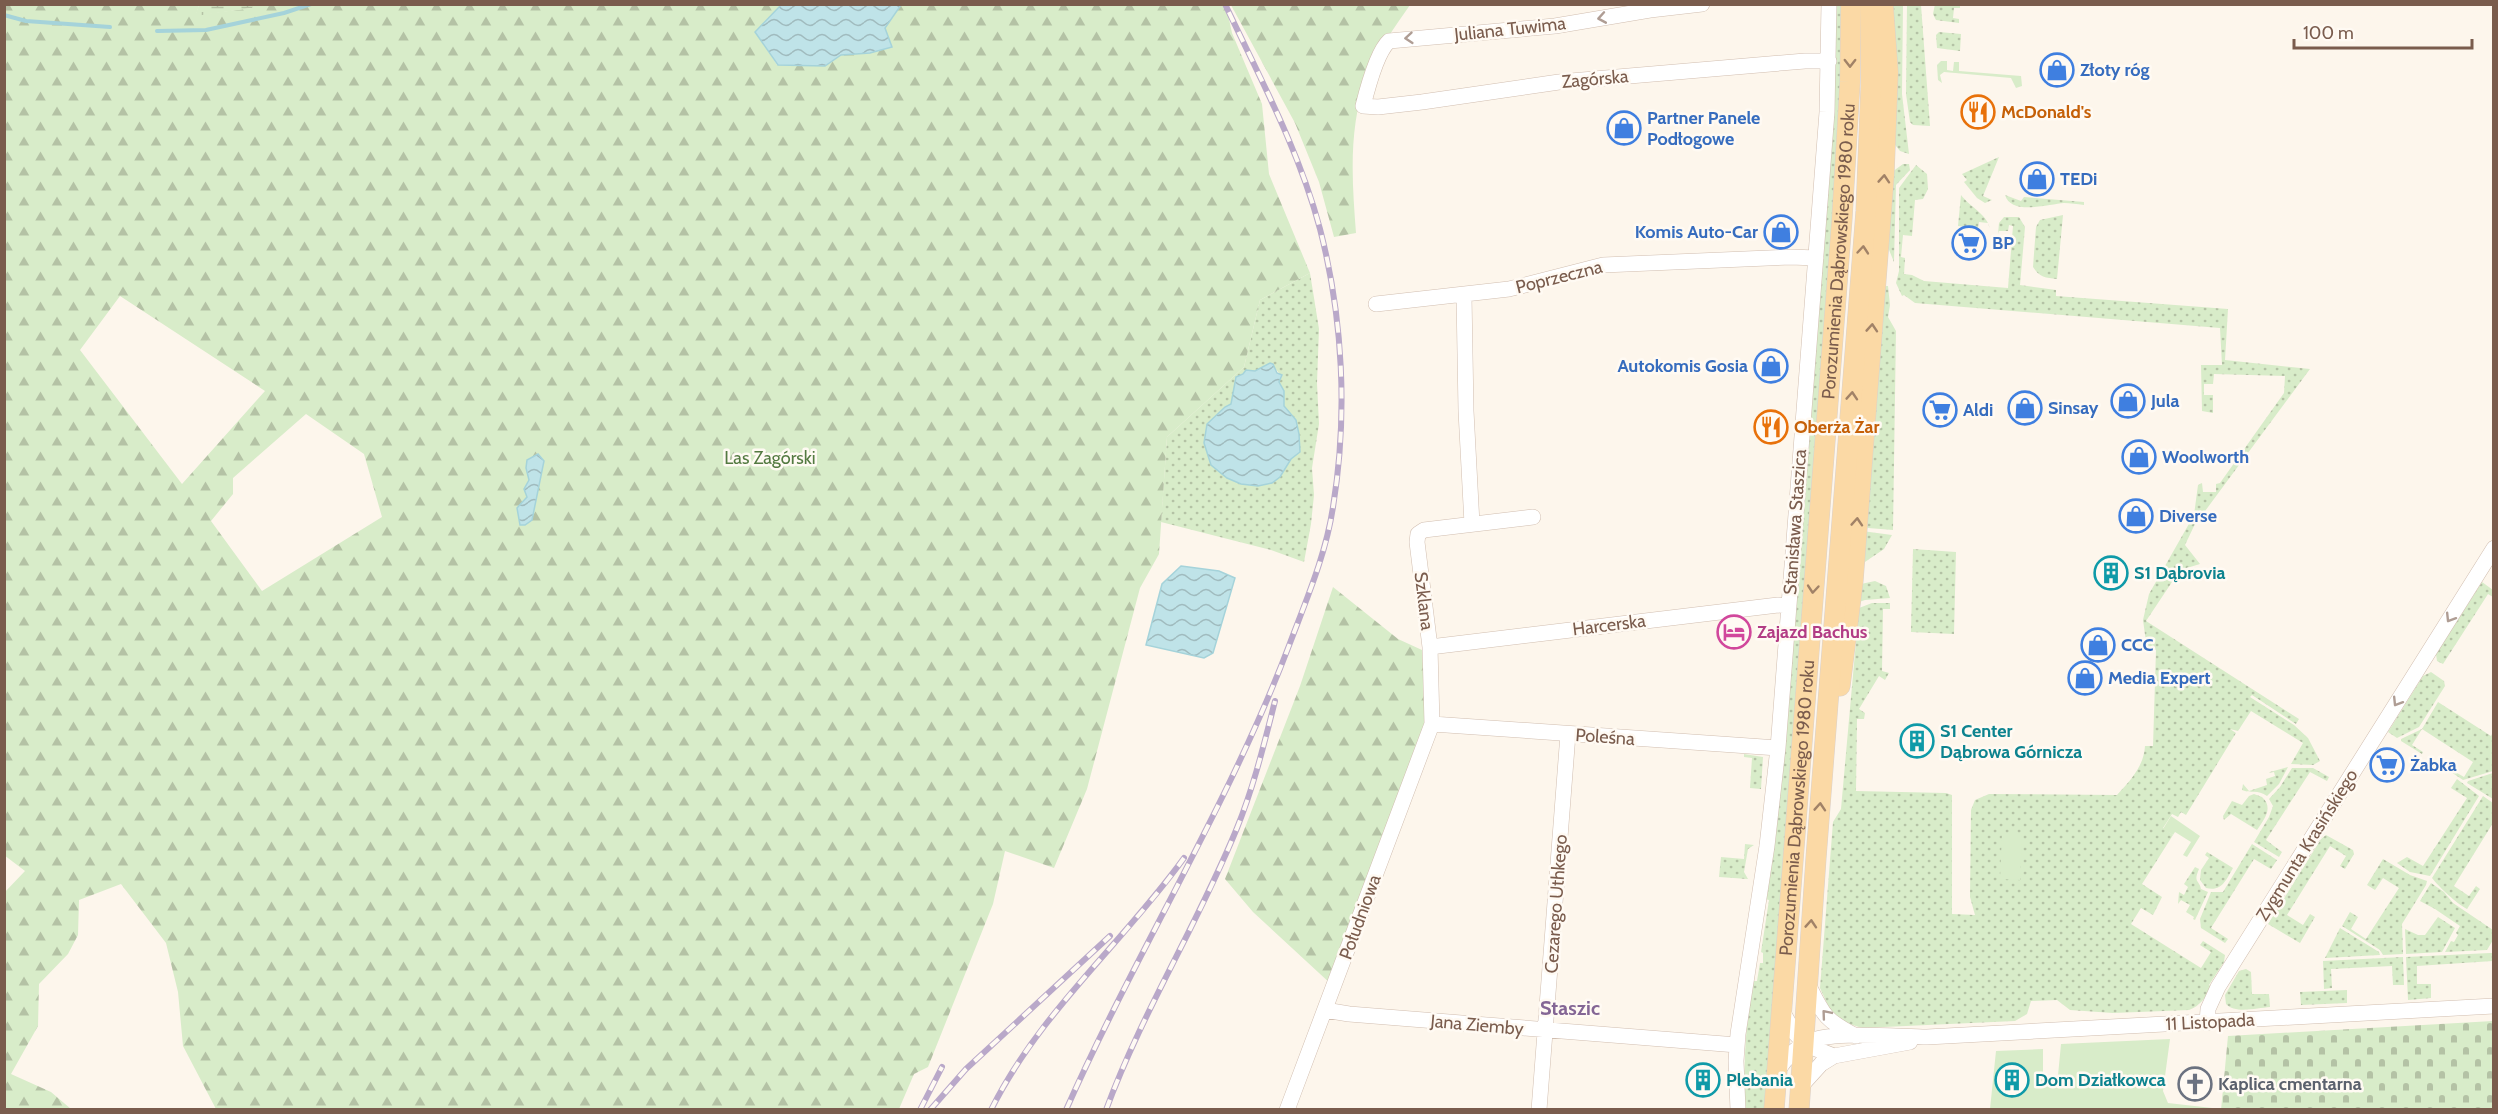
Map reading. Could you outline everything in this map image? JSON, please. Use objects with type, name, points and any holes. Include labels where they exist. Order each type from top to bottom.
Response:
[{"type":"main road","name":"Porozumienia Dąbrowskiego 1980 roku","points":[[1774,1110],[1842,219],[1850,82],[1851,4]]},
{"type":"main road","name":"Porozumienia Dąbrowskiego 1980 roku","points":[[1799,1110],[1867,199],[1871,4]]},
{"type":"main road","points":[[1824,756],[1843,672],[1853,580],[1884,175],[1888,72],[1883,4]]},
{"type":"street","name":"Juliana Tuwima","points":[[1363,106],[1369,83],[1389,41],[1555,26],[1702,4]]},
{"type":"street","name":"Stanisława Staszica","points":[[1738,1110],[1737,1045],[1768,842],[1778,748],[1816,258],[1829,61],[1830,4]]},
{"type":"street","name":"Zagórska","points":[[1363,106],[1378,107],[1422,102],[1559,82],[1805,61],[1829,61]]},
{"type":"street","name":"Poprzeczna","points":[[1376,304],[1464,296],[1523,287],[1603,265],[1816,258]]},
{"type":"street","points":[[1464,296],[1466,411],[1472,524]]},
{"type":"street","name":"Szklana","points":[[1432,724],[1430,647],[1417,542],[1418,534],[1424,530],[1533,517]]},
{"type":"street","name":"Zygmunta Krasińskiego","points":[[2207,1023],[2208,1009],[2218,987],[2493,548]]},
{"type":"street","name":"Harcerska","points":[[1430,647],[1778,605],[1789,606]]},
{"type":"street","name":"Poleśna","points":[[1432,724],[1778,748]]},
{"type":"street","name":"Południowa","points":[[1287,1110],[1432,724]]},
{"type":"street","name":"Cezarego Uthkego","points":[[1539,1110],[1568,734]]},
{"type":"street","points":[[1807,982],[1822,1014],[1856,1036]]},
{"type":"street","name":"11 Listopada","points":[[1803,1044],[1821,1038],[1856,1036],[1927,1037],[2493,1006]]},
{"type":"street","points":[[1781,1008],[1792,1030],[1803,1044],[1834,1056]]},
{"type":"street","name":"Jana Ziemby","points":[[1325,1010],[1340,1014],[1737,1045]]},
{"type":"street","name":"11 Listopada","points":[[1834,1056],[1894,1046],[1927,1037]]},
{"type":"street","points":[[1778,1070],[1803,1044]]},
{"type":"street","points":[[1801,1086],[1821,1064],[1834,1056]]},
{"type":"green space","points":[[199,4],[254,5],[252,8],[195,16]]},
{"type":"green space","name":"Las Zagórski","points":[[254,4],[781,5],[756,32],[777,65],[825,66],[841,55],[870,53],[892,47],[885,28],[901,5],[1226,5],[1232,33],[1262,104],[1269,174],[1310,273],[1260,300],[1244,367],[1167,437],[1159,554],[1140,588],[1087,789],[1054,868],[1005,851],[993,904],[928,1067],[914,1074],[899,1109],[216,1109],[183,1046],[178,992],[166,943],[121,884],[79,900],[78,935],[68,954],[39,984],[38,1026],[11,1074],[51,1092],[71,1109],[5,1109],[4,893],[25,871],[4,855],[5,5],[199,5],[196,15],[252,8]],"holes":[[[120,296],[265,391],[182,484],[80,350]],[[306,414],[364,454],[382,517],[262,591],[211,521],[233,494],[233,478]]]},
{"type":"green space","points":[[1935,4],[1960,5],[1960,8],[1954,8],[1953,18],[1959,19],[1959,23],[1936,20],[1933,14]]},
{"type":"green space","points":[[1231,5],[1410,5],[1376,57],[1361,96],[1353,154],[1356,233],[1334,237],[1319,182],[1295,123]]},
{"type":"green space","points":[[1836,5],[1843,5],[1839,166],[1766,1109],[1745,1110],[1745,1061],[1750,997],[1752,981],[1757,981],[1760,963],[1763,963],[1761,952],[1769,900],[1765,899]]},
{"type":"green space","points":[[1889,5],[1903,5],[1902,94],[1909,154],[1900,151],[1892,141]]},
{"type":"green space","points":[[1907,5],[1921,5],[1930,126],[1913,125],[1910,122],[1906,94]]},
{"type":"green space","points":[[1939,32],[1961,34],[1960,51],[1937,48],[1936,35]]},
{"type":"green space","points":[[1941,61],[1947,61],[1947,70],[1953,71],[1954,62],[1959,62],[1959,71],[2021,76],[2022,86],[2016,88],[2011,78],[1944,72],[1940,75],[1942,83],[1938,80],[1937,65]]},
{"type":"green space","points":[[1999,157],[1983,196],[1992,200],[1985,203],[1977,198],[1964,182],[1967,180],[1962,174]]},
{"type":"green space","points":[[1903,164],[1909,164],[1910,170],[1896,185],[1894,262],[1885,240],[1892,172]]},
{"type":"green space","points":[[1916,165],[1927,174],[1928,189],[1923,199],[1915,200],[1912,236],[1903,235],[1901,257],[1905,258],[1904,274],[1924,281],[2008,288],[2013,226],[2009,225],[2008,231],[1999,231],[1998,234],[1999,223],[2004,217],[2019,217],[2025,227],[2020,285],[2056,290],[2056,296],[2228,309],[2225,360],[2310,369],[2194,526],[2185,545],[2200,564],[2180,570],[2146,621],[2299,719],[2296,724],[2252,695],[2250,697],[2294,725],[2308,738],[2320,761],[2313,765],[2291,764],[2303,743],[2251,711],[2238,731],[2230,729],[2236,733],[2186,815],[2181,812],[2178,817],[2172,814],[2163,828],[2173,835],[2142,884],[2162,897],[2153,915],[2141,908],[2131,924],[2201,968],[2211,952],[2200,945],[2203,941],[2225,955],[2224,962],[2209,985],[2212,987],[2200,1004],[2189,1010],[2113,1013],[2070,1010],[2057,1000],[2031,1001],[2027,1014],[2015,1021],[1862,1028],[1834,1019],[1820,988],[1833,822],[1841,809],[1859,608],[1872,603],[1890,603],[1890,609],[1883,609],[1882,671],[1889,673],[1885,680],[1879,676],[1859,709],[1865,713],[1864,719],[1857,719],[1856,791],[1952,795],[1952,914],[1975,915],[1970,897],[1971,810],[1975,800],[1989,794],[2117,795],[2136,772],[2145,746],[2153,746],[2156,650],[2147,649],[2143,620],[2149,594],[2194,515],[2198,485],[2202,483],[2203,492],[2216,492],[2216,484],[2220,483],[2284,393],[2285,376],[2214,374],[2213,384],[2204,384],[2204,395],[2213,395],[2213,413],[2202,411],[2201,365],[2222,365],[2220,328],[1915,303],[1904,295],[1902,296],[1896,283],[1899,271],[1899,188]]},
{"type":"green space","points":[[1961,195],[1988,223],[1979,222],[1978,228],[1958,226]]},
{"type":"green space","points":[[2005,195],[2021,201],[2024,197],[2084,202],[2084,205],[2064,203],[2022,207],[2009,201]]},
{"type":"green space","points":[[2063,215],[2057,279],[2046,277],[2040,275],[2033,267],[2036,227],[2040,220]]},
{"type":"green space","points":[[1310,273],[1319,329],[1317,383],[1319,424],[1312,468],[1314,495],[1311,524],[1304,562],[1271,550],[1161,522],[1167,437],[1244,367],[1260,300]],"holes":[[[1270,363],[1280,374],[1279,382],[1284,391],[1284,406],[1296,420],[1300,452],[1291,459],[1280,477],[1207,424],[1231,404],[1233,397],[1255,371]]]},
{"type":"green space","points":[[1883,286],[1888,286],[1890,305],[1888,317],[1896,331],[1893,530],[1868,528],[1865,525]]},
{"type":"green space","points":[[1862,531],[1892,535],[1884,549],[1862,564]]},
{"type":"green space","points":[[1913,549],[1956,552],[1954,634],[1911,632]]},
{"type":"green space","points":[[1875,581],[1886,586],[1890,598],[1859,602],[1861,584]]},
{"type":"green space","points":[[2482,582],[2493,590],[2493,597],[2488,594],[2443,664],[2437,661],[2436,654]]},
{"type":"green space","points":[[1333,587],[1398,639],[1422,650],[1426,721],[1332,985],[1253,912],[1225,879],[1300,686]]},
{"type":"green space","points":[[2431,672],[2444,681],[2445,686],[2419,727],[2397,738],[2388,732],[2423,676]]},
{"type":"green space","points":[[2438,702],[2491,736],[2493,732],[2493,771],[2463,780],[2451,772],[2452,770],[2464,777],[2473,762],[2422,729]]},
{"type":"green space","points":[[2422,729],[2412,745],[2423,752],[2422,754],[2401,739]]},
{"type":"green space","points":[[1744,754],[1763,757],[1761,789],[1750,788],[1752,758],[1744,757]]},
{"type":"green space","points":[[2288,767],[2279,784],[2267,796],[2242,790],[2243,784],[2249,791],[2267,785],[2266,779],[2275,776],[2274,772],[2270,772]]},
{"type":"green space","points":[[2292,768],[2313,768],[2329,777],[2327,781],[2310,772],[2266,840],[2282,852],[2279,857],[2254,842],[2273,806],[2269,799]]},
{"type":"green space","points":[[2493,773],[2493,799],[2467,783],[2468,781]]},
{"type":"green space","points":[[2457,779],[2479,796],[2430,876],[2410,872],[2397,863],[2407,857],[2423,866],[2467,798],[2451,788]]},
{"type":"green space","points":[[2254,794],[2266,801],[2268,809],[2257,830],[2231,814],[2224,820],[2223,816],[2232,801],[2242,805],[2249,796]]},
{"type":"green space","points":[[2483,796],[2493,803],[2493,823],[2454,886],[2469,896],[2476,886],[2480,889],[2467,909],[2448,895],[2432,878]]},
{"type":"green space","points":[[2171,816],[2200,836],[2187,857],[2183,855],[2191,842],[2175,832],[2173,835],[2163,829]]},
{"type":"green space","points":[[2002,833],[2022,833],[2020,880],[2000,879]]},
{"type":"green space","points":[[2326,835],[2353,850],[2354,854],[2345,869],[2340,866],[2346,856],[2330,846],[2287,915],[2303,925],[2310,914],[2315,917],[2300,943],[2268,924],[2321,839]]},
{"type":"green space","points":[[1745,844],[1754,845],[1748,849],[1744,872],[1748,879],[1719,877],[1721,857],[1744,859]]},
{"type":"green space","points":[[2252,844],[2277,860],[2271,869],[2254,859],[2211,928],[2228,939],[2225,943],[2201,928],[2200,919],[2211,892],[2223,892]]},
{"type":"green space","points":[[2207,852],[2233,868],[2220,887],[2206,888],[2200,880],[2201,870],[2209,858],[2205,855]]},
{"type":"green space","points":[[2383,859],[2410,875],[2427,881],[2402,924],[2403,954],[2383,955],[2380,950],[2342,926],[2350,912],[2358,917],[2351,929],[2366,939],[2399,888],[2383,878],[2375,890],[2367,885]]},
{"type":"green space","points":[[2195,867],[2199,869],[2196,879],[2201,889],[2208,892],[2195,920],[2186,912],[2190,905],[2181,900],[2178,904],[2179,892],[2184,895],[2188,887],[2184,884]]},
{"type":"green space","points":[[2431,883],[2444,892],[2453,903],[2493,930],[2493,940],[2487,950],[2445,952],[2451,941],[2454,942],[2460,926],[2420,901]]},
{"type":"green space","points":[[2438,917],[2455,928],[2442,952],[2406,954],[2405,929],[2418,935],[2425,935]]},
{"type":"green space","points":[[2340,928],[2379,952],[2380,955],[2325,958]]},
{"type":"green space","points":[[2493,953],[2493,961],[2417,966],[2417,984],[2431,984],[2431,998],[2408,1000],[2406,957]]},
{"type":"green space","points":[[2403,957],[2404,985],[2393,985],[2392,966],[2331,969],[2332,988],[2324,989],[2323,961]]},
{"type":"green space","points":[[2246,969],[2251,972],[2252,994],[2269,994],[2270,1007],[2240,1010],[2226,1004],[2225,995],[2239,971]]},
{"type":"green space","points":[[2347,990],[2347,1003],[2301,1005],[2300,992]]},
{"type":"green space","points":[[2493,1021],[2493,1109],[2221,1110],[2228,1036]]},
{"type":"green space","points":[[2170,1039],[2163,1091],[2168,1103],[2221,1109],[1990,1109],[1996,1051],[2043,1049],[2043,1076],[2048,1086],[2057,1086],[2061,1044]]},
{"type":"water","points":[[781,5],[901,5],[885,28],[892,47],[870,53],[841,55],[825,66],[778,65],[755,32]]},
{"type":"water","points":[[1270,363],[1273,364],[1277,373],[1282,375],[1279,382],[1284,391],[1284,406],[1296,420],[1300,452],[1291,459],[1280,477],[1272,483],[1258,486],[1241,484],[1227,478],[1211,465],[1204,443],[1207,424],[1231,404],[1236,377],[1246,370],[1255,371]]},
{"type":"water","points":[[538,454],[544,461],[532,520],[525,525],[520,525],[517,508],[527,497],[524,489],[529,480],[527,460]]},
{"type":"water","points":[[1181,566],[1219,571],[1235,578],[1213,653],[1204,658],[1146,645],[1162,584]]},
{"type":"waterway","points":[[157,31],[206,30],[284,13],[311,4]]},
{"type":"waterway","points":[[4,15],[26,21],[110,27]]},
{"type":"railway","points":[[1066,1110],[1093,1051],[1211,820],[1266,703],[1315,576],[1326,542],[1333,507],[1338,472],[1342,402],[1338,332],[1328,263],[1311,200],[1290,143],[1225,4]]},
{"type":"railway","points":[[1106,1110],[1136,1038],[1222,864],[1237,828],[1254,781],[1275,701]]},
{"type":"railway","points":[[991,1110],[1011,1075],[1057,1010],[1160,890],[1184,858]]},
{"type":"railway","points":[[930,1110],[966,1069],[1110,936]]},
{"type":"railway","points":[[920,1110],[942,1067]]},
{"type":"place","name":"Złoty róg","points":[[2057,70]]},
{"type":"place","name":"McDonald's","points":[[1978,112]]},
{"type":"place","name":"Partner Panele Podłogowe","points":[[1624,128]]},
{"type":"place","name":"TEDi","points":[[2037,179]]},
{"type":"place","name":"Komis Auto-Car","points":[[1781,232]]},
{"type":"place","name":"BP","points":[[1969,243]]},
{"type":"place","name":"Autokomis Gosia","points":[[1771,366]]},
{"type":"place","name":"Jula","points":[[2128,401]]},
{"type":"place","name":"Sinsay","points":[[2025,408]]},
{"type":"place","name":"Aldi","points":[[1940,410]]},
{"type":"place","name":"Oberża Żar","points":[[1771,427]]},
{"type":"place","name":"Woolworth","points":[[2139,457]]},
{"type":"place","name":"Diverse","points":[[2136,516]]},
{"type":"place","name":"S1 Dąbrovia","points":[[2111,573]]},
{"type":"place","name":"Zajazd Bachus","points":[[1734,632]]},
{"type":"place","name":"CCC","points":[[2098,645]]},
{"type":"place","name":"Media Expert","points":[[2085,678]]},
{"type":"place","name":"S1 Center Dąbrowa Górnicza","points":[[1917,741]]},
{"type":"place","name":"Żabka","points":[[2387,765]]},
{"type":"place","name":"Plebania","points":[[1703,1080]]},
{"type":"place","name":"Dom Działkowca","points":[[2012,1080]]},
{"type":"place","name":"Kaplica cmentarna","points":[[2195,1084]]},
{"type":"district","name":"Staszic","points":[[1570,1008]]}]
